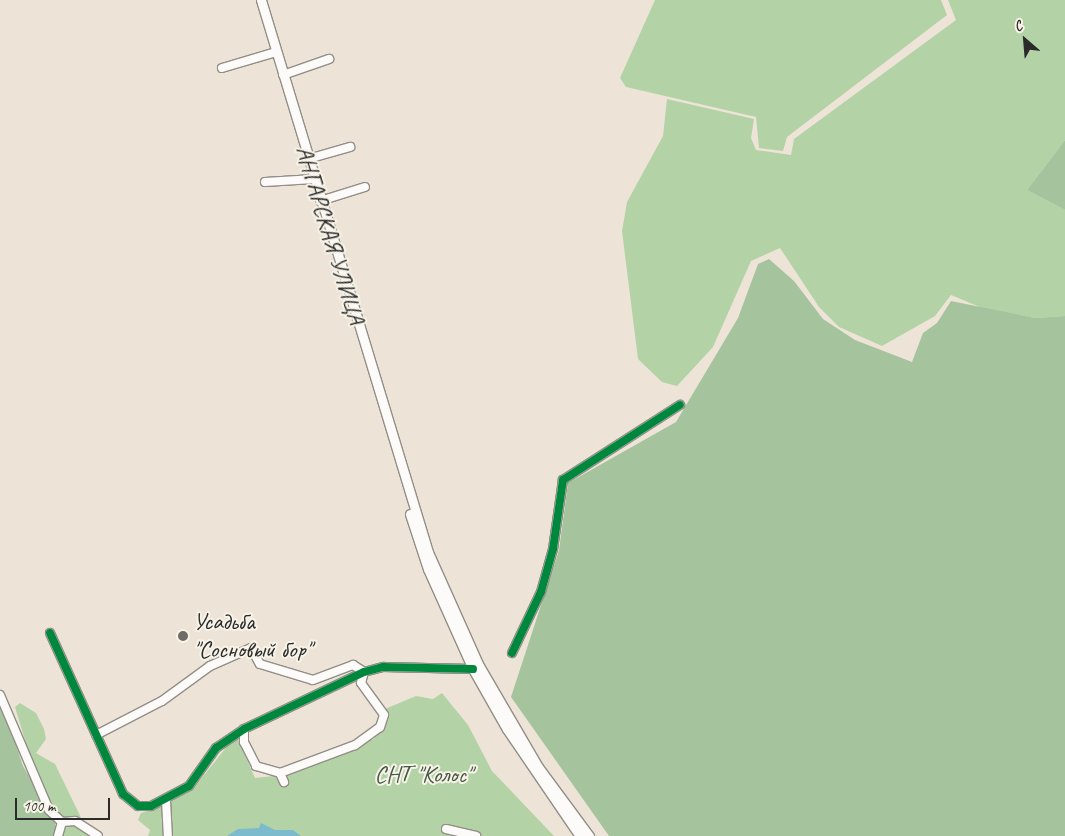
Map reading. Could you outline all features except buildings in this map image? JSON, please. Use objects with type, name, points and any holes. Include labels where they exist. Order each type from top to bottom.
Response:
[{"type":"main road","name":"АНГАРСКАЯ УЛИЦА","points":[[260,0],[400,470],[422,553],[473,669],[507,729],[580,836]]},
{"type":"main road","name":"АНГАРСКАЯ УЛИЦА","points":[[400,470],[428,552],[478,664],[538,767],[589,836]]},
{"type":"street","points":[[222,68],[276,52]]},
{"type":"street","points":[[283,75],[329,59]]},
{"type":"street","points":[[308,159],[350,147]]},
{"type":"street","points":[[265,182],[314,179]]},
{"type":"street","points":[[320,201],[365,187]]},
{"type":"street","points":[[512,653],[541,592],[553,549],[563,480],[680,405]]},
{"type":"street","points":[[50,633],[123,794],[138,806],[166,800],[189,786],[216,748],[244,729],[364,672],[383,667],[449,672],[473,669]]},
{"type":"street","points":[[96,735],[162,701],[210,666],[251,648],[260,664],[313,680],[353,665],[364,672]]},
{"type":"street","points":[[244,729],[244,742],[256,766],[280,773],[354,744],[380,727],[384,715],[361,683],[364,672]]},
{"type":"street","points":[[0,695],[38,791],[62,822]]},
{"type":"street","points":[[280,773],[284,782]]},
{"type":"street","points":[[166,800],[168,836]]},
{"type":"street","points":[[62,822],[74,820],[98,836]]},
{"type":"street","points":[[58,836],[62,822]]},
{"type":"street","points":[[446,829],[476,836]]},
{"type":"green space","points":[[655,0],[941,0],[947,15],[787,137],[783,151],[759,148],[756,117],[626,87],[620,78]]},
{"type":"green space","points":[[948,0],[1065,0],[1065,140],[1027,190],[1065,210],[1065,316],[1035,318],[987,310],[951,295],[935,316],[882,346],[839,327],[819,307],[780,248],[751,261],[713,347],[677,386],[662,382],[638,359],[622,231],[627,202],[663,136],[667,99],[754,119],[751,138],[756,150],[791,155],[794,139],[956,20]]},
{"type":"green space","points":[[1065,140],[1065,210],[1027,190]]},
{"type":"green space","points":[[769,259],[794,281],[823,319],[855,340],[912,362],[923,333],[937,323],[951,301],[1035,318],[1065,316],[1065,836],[609,836],[511,697],[559,550],[568,483],[676,422],[738,318],[758,264]]},
{"type":"green space","name":"СНТ \"Колос\"","points":[[442,693],[468,725],[492,771],[554,836],[148,836],[150,830],[138,820],[141,813],[171,802],[197,784],[236,735],[255,778],[283,775],[374,739],[386,723],[385,709],[416,696],[433,699]]},
{"type":"green space","points":[[0,697],[23,766],[55,820],[56,836],[0,836]]},
{"type":"green space","points":[[20,703],[36,713],[44,729],[46,739],[36,753],[55,764],[88,832],[94,836],[62,836],[56,811],[35,773],[15,707]]},
{"type":"water","points":[[261,823],[275,830],[293,830],[301,836],[227,836],[238,829],[259,828]]},
{"type":"cycle path","points":[[512,653],[541,592],[553,549],[563,480],[680,405]]},
{"type":"cycle path","points":[[50,633],[123,794],[138,806],[151,806],[189,786],[216,748],[244,729],[364,672],[383,667],[473,669]]},
{"type":"place","name":"Усадьба \"Сосновый бор\"","points":[[183,636]]}]
